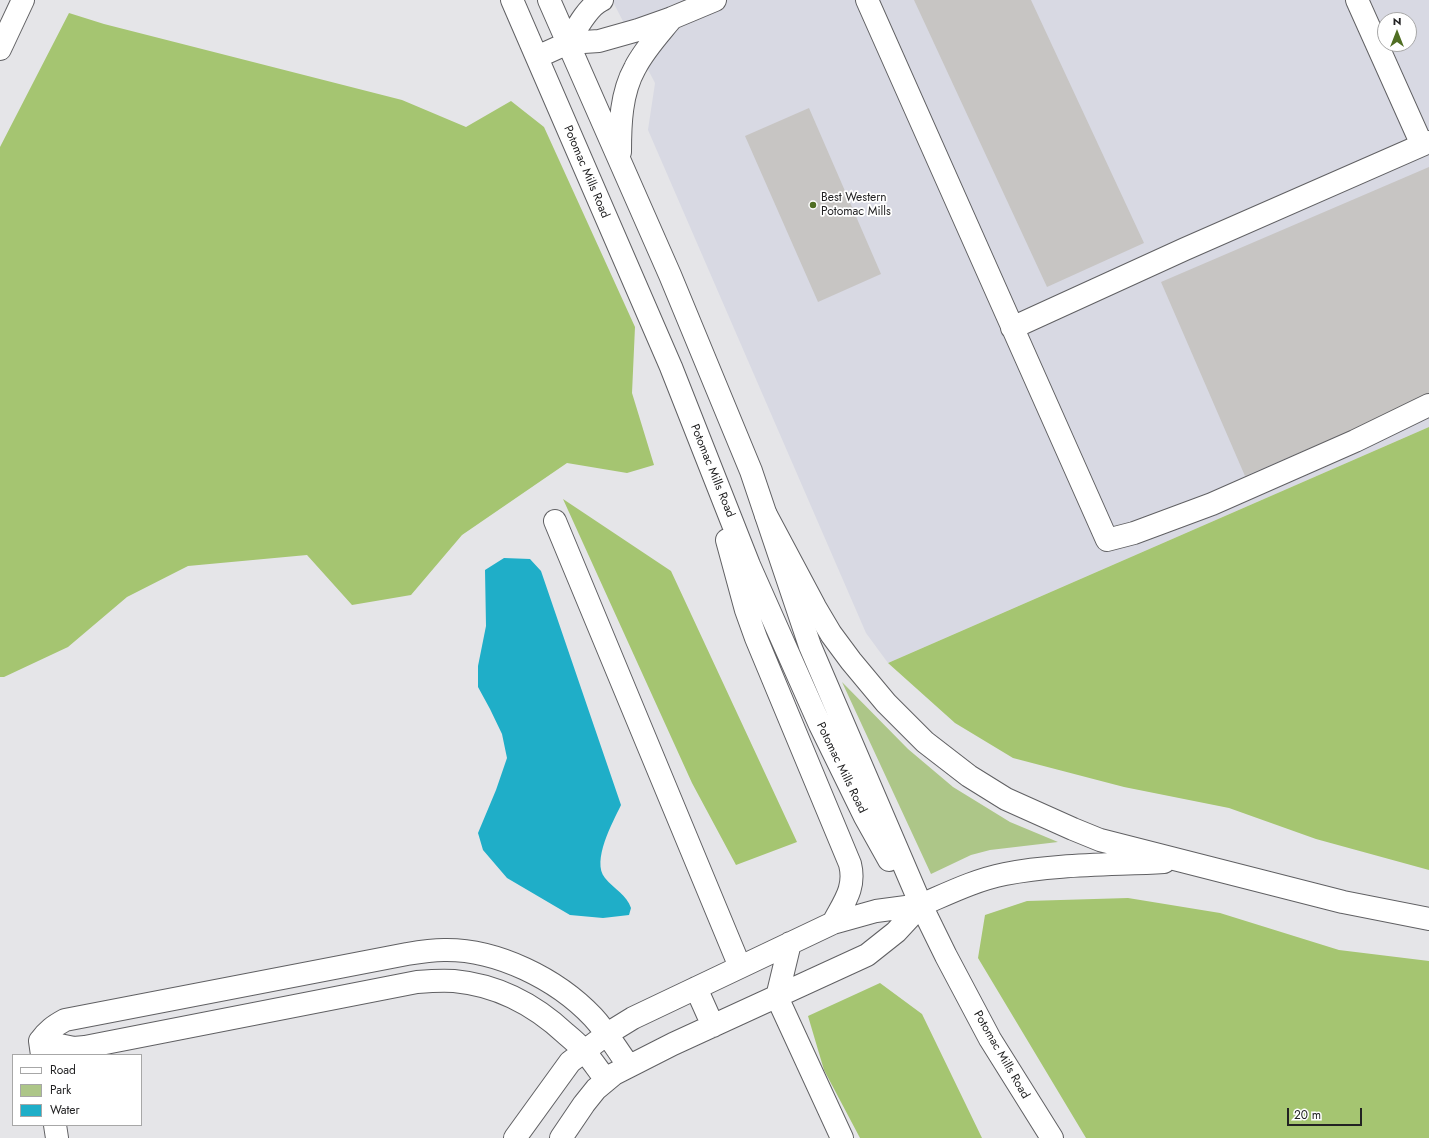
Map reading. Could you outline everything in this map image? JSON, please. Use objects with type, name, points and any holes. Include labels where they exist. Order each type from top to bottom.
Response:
[{"type":"main road","points":[[0,49],[23,0]]},
{"type":"main road","name":"Potomac Mills Road","points":[[512,0],[671,367],[749,565],[820,725],[865,817],[897,874],[922,905]]},
{"type":"main road","name":"Potomac Mills Road","points":[[549,0],[670,275],[748,464],[810,646],[922,905],[946,956],[990,1039],[1052,1138]]},
{"type":"main road","points":[[568,43],[581,21],[596,3],[602,0]]},
{"type":"main road","points":[[537,57],[568,43],[600,41],[672,18],[715,0]]},
{"type":"main road","points":[[867,0],[1106,540],[1134,533],[1212,504],[1355,442],[1429,405]]},
{"type":"main road","points":[[1012,328],[1185,249],[1425,143],[1357,0]]},
{"type":"main road","points":[[620,162],[620,125],[626,91],[634,68],[672,18]]},
{"type":"main road","points":[[707,458],[748,617],[850,864],[853,877],[851,888],[832,923]]},
{"type":"main road","points":[[766,515],[831,634],[886,703],[925,742],[969,776],[1006,800],[1100,840],[1343,902],[1429,919]]},
{"type":"main road","points":[[555,521],[740,967]]},
{"type":"main road","points":[[515,1138],[566,1068],[584,1050],[607,1034],[633,1018],[832,923],[876,911],[922,905],[961,886],[1004,874],[1038,869],[1185,861]]},
{"type":"main road","points":[[561,1138],[596,1089],[614,1074],[713,1026],[867,956],[896,932],[922,905]]},
{"type":"main road","points":[[790,943],[777,997],[842,1138]]},
{"type":"main road","points":[[606,1080],[584,1050],[555,1023],[539,1012],[517,998],[495,989],[476,984],[453,981],[417,982],[85,1047],[41,1048],[46,1032],[65,1020],[407,954],[444,950],[470,952],[492,956],[535,974],[560,988],[594,1018],[629,1066]]},
{"type":"main road","points":[[696,988],[713,1026]]},
{"type":"main road","points":[[55,1126],[58,1138]]},
{"type":"shaded area","points":[[612,0],[1429,0],[1429,427],[888,663],[866,633],[648,130],[655,83]]},
{"type":"green space","points":[[69,13],[104,24],[402,100],[466,127],[511,101],[544,127],[635,327],[632,393],[654,465],[627,473],[567,463],[462,535],[411,595],[352,605],[307,555],[188,566],[127,597],[68,647],[4,677],[0,677],[0,147]]},
{"type":"green space","points":[[1429,427],[1429,870],[1316,839],[1229,808],[1124,787],[1013,758],[955,723],[888,663]]},
{"type":"green space","points":[[563,499],[671,571],[797,842],[736,865],[692,783]]},
{"type":"green space","points":[[842,682],[908,749],[953,787],[1010,822],[1058,842],[990,850],[971,855],[931,874]]},
{"type":"green space","points":[[1128,898],[1220,913],[1339,950],[1429,961],[1429,1138],[1086,1138],[978,958],[985,915],[1027,901]]},
{"type":"green space","points":[[880,983],[922,1014],[982,1138],[860,1138],[824,1070],[808,1016]]},
{"type":"water","points":[[504,558],[530,559],[541,571],[621,805],[609,831],[600,862],[601,871],[605,878],[627,899],[631,908],[629,915],[603,918],[570,915],[507,878],[483,850],[478,833],[496,790],[507,758],[502,734],[478,687],[478,666],[486,626],[485,570]]},
{"type":"building","points":[[914,0],[1031,0],[1144,243],[1047,287]]},
{"type":"building","name":"Best Western Potomac Mills","points":[[809,108],[881,274],[818,302],[745,136]]},
{"type":"building","points":[[1429,167],[1429,397],[1245,476],[1161,282]]},
{"type":"place","name":"Best Western Potomac Mills","points":[[813,205]]}]
